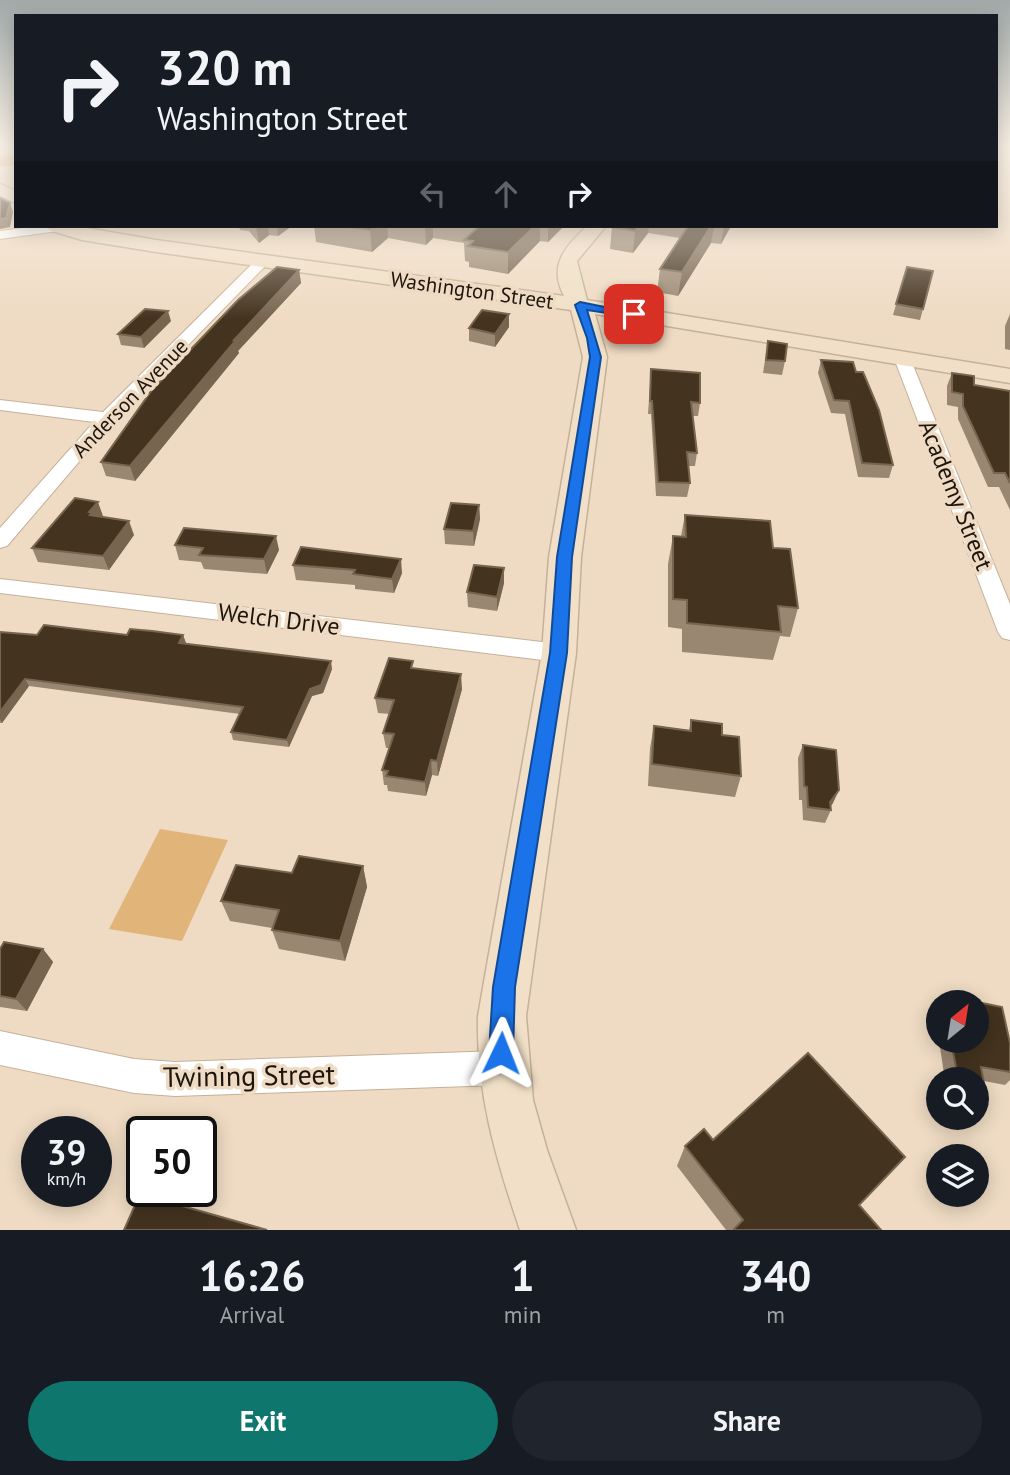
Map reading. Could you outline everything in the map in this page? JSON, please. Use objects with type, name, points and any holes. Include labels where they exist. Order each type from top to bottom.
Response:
[{"type":"main road","name":"Washington Street","points":[[63,228],[82,234],[580,305],[1010,376]]},
{"type":"main road","points":[[548,1230],[513,1136],[500,1068],[504,987],[559,653],[565,557],[595,357],[593,338],[572,291],[567,261],[572,251],[595,228]]},
{"type":"street","points":[[0,235],[44,228]]},
{"type":"street","name":"Anderson Avenue","points":[[0,541],[107,418],[264,260]]},
{"type":"street","name":"Academy Street","points":[[902,358],[1010,632]]},
{"type":"street","points":[[0,405],[107,418]]},
{"type":"street","name":"Welch Drive","points":[[0,586],[559,653]]},
{"type":"street","name":"Twining Street","points":[[0,1048],[134,1076],[175,1079],[500,1068]]},
{"type":"shaded area","points":[[160,829],[228,840],[182,941],[109,929]]},
{"type":"building","points":[[0,203],[10,203],[6,218],[0,219]]},
{"type":"building","points":[[477,228],[533,228],[508,252],[468,246],[473,241],[464,240]]},
{"type":"building","points":[[687,228],[710,228],[682,272],[660,269]]},
{"type":"building","points":[[277,267],[299,270],[234,340],[130,466],[101,462],[152,390],[238,300]]},
{"type":"building","points":[[907,267],[933,271],[923,309],[896,304]]},
{"type":"building","points":[[145,309],[168,311],[141,337],[118,334]]},
{"type":"building","points":[[482,310],[509,314],[495,334],[469,328]]},
{"type":"building","points":[[768,341],[787,344],[785,361],[766,360]]},
{"type":"building","points":[[821,360],[853,362],[856,372],[863,372],[879,410],[893,465],[862,463],[849,401],[834,400]]},
{"type":"building","points":[[651,369],[700,373],[700,403],[691,402],[697,453],[687,452],[690,483],[658,482],[650,401]]},
{"type":"building","points":[[952,373],[974,376],[974,385],[1010,391],[1010,483],[1005,473],[994,473],[963,406],[963,394],[952,392]]},
{"type":"building","points":[[75,498],[98,502],[89,512],[92,513],[90,515],[129,521],[103,556],[32,548]]},
{"type":"building","points":[[451,503],[479,505],[473,531],[444,529]]},
{"type":"building","points":[[685,515],[770,521],[773,548],[790,549],[798,608],[778,606],[781,632],[687,623],[687,600],[673,599],[673,536],[686,537]]},
{"type":"building","points":[[184,528],[276,536],[264,559],[199,555],[203,548],[175,545]]},
{"type":"building","points":[[301,547],[401,559],[392,579],[353,574],[355,570],[293,565]]},
{"type":"building","points":[[474,565],[504,568],[497,597],[467,592]]},
{"type":"building","points":[[44,625],[127,635],[130,629],[152,631],[183,635],[179,643],[331,661],[321,685],[310,689],[287,740],[231,732],[243,707],[25,679],[0,712],[0,632],[37,635]]},
{"type":"building","points":[[389,658],[413,661],[411,668],[461,674],[437,761],[431,760],[425,782],[386,776],[388,771],[382,770],[394,734],[383,733],[394,700],[375,698]]},
{"type":"building","points":[[691,720],[722,724],[722,735],[739,737],[741,776],[652,764],[654,726],[691,731]]},
{"type":"building","points":[[803,745],[836,750],[839,790],[830,802],[831,810],[808,807],[807,787],[804,786]]},
{"type":"building","points":[[299,856],[363,866],[340,941],[272,930],[279,910],[221,901],[236,865],[292,873]]},
{"type":"building","points":[[4,942],[43,949],[16,999],[0,996],[0,949]]},
{"type":"building","points":[[989,1004],[1002,1007],[1010,1043],[1010,1072],[989,1067],[956,1067],[953,1054],[989,1054]]},
{"type":"building","points":[[808,1053],[905,1157],[859,1205],[881,1230],[735,1230],[743,1220],[685,1146],[704,1129],[713,1140]]},
{"type":"building","points":[[134,1207],[186,1207],[267,1230],[124,1230]]},
{"type":"route","points":[[501,1053],[504,987],[559,653],[565,557],[595,357],[593,338],[580,305],[634,314]]}]
